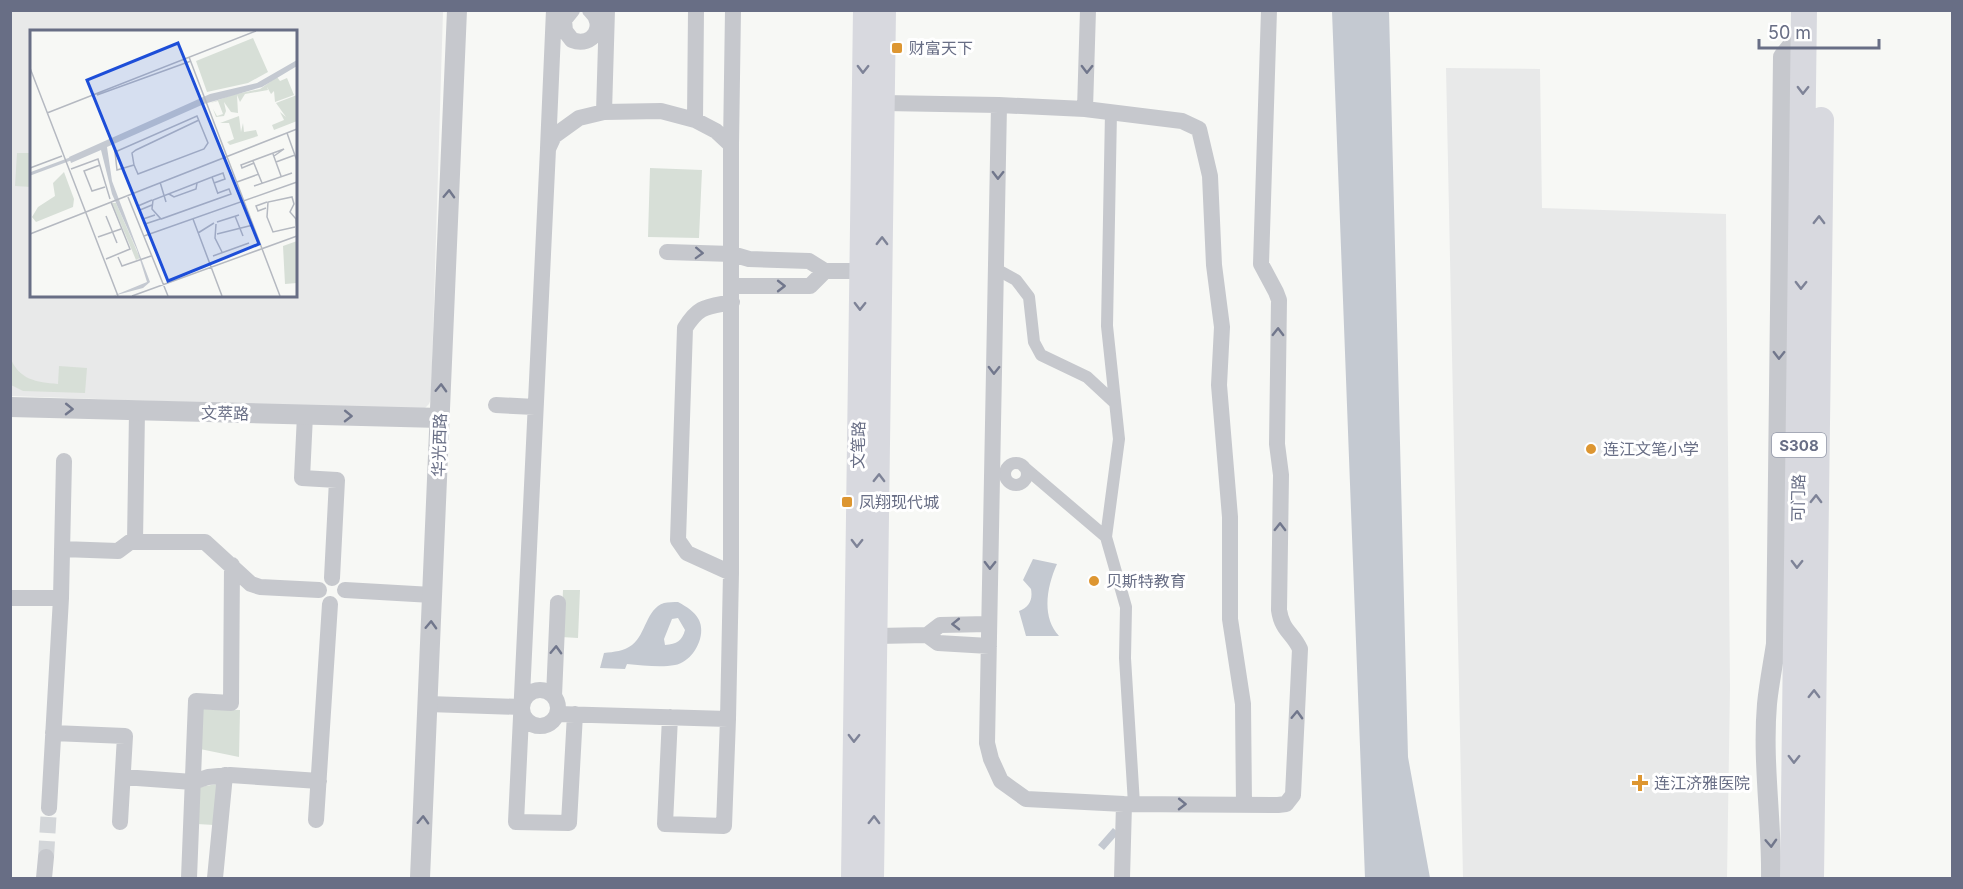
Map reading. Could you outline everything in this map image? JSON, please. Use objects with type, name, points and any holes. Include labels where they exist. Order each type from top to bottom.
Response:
[{"type":"main road","name":"文笔路","points":[[873,879],[885,10]]},
{"type":"main road","name":"可门路","points":[[1811,879],[1822,10]]},
{"type":"main road","name":"文笔路","points":[[852,879],[849,428],[861,271],[858,17]]},
{"type":"main road","name":"可门路","points":[[1793,879],[1804,21]]},
{"type":"main road","points":[[1777,512],[1797,535]]},
{"type":"main road","points":[[1776,644],[1796,625]]},
{"type":"street","name":"华光西路","points":[[420,879],[457,10]]},
{"type":"street","points":[[590,10],[604,21]]},
{"type":"street","points":[[695,120],[696,10]]},
{"type":"street","points":[[670,717],[665,824],[724,826],[731,573],[732,10]]},
{"type":"street","points":[[1085,109],[1088,10]]},
{"type":"street","points":[[999,105],[996,269],[998,474],[988,646],[987,743],[991,759],[1001,781],[1026,799],[1129,804],[1286,804],[1293,795],[1300,649],[1281,622],[1279,610],[1281,475],[1277,444],[1279,300],[1261,264],[1269,10]]},
{"type":"street","points":[[561,18],[568,36],[572,40],[584,42],[594,37],[604,21]]},
{"type":"street","points":[[561,18],[548,149],[516,822],[569,823],[575,714]]},
{"type":"street","points":[[604,21],[604,112]]},
{"type":"street","points":[[1771,879],[1772,847],[1766,773],[1767,704],[1776,644],[1783,57],[1804,21]]},
{"type":"street","points":[[884,103],[1085,109],[1182,122],[1199,129],[1210,176],[1214,265],[1222,327],[1219,385],[1230,517],[1230,619],[1243,704],[1244,805]]},
{"type":"street","points":[[548,149],[554,136],[579,118],[604,112],[661,111],[695,120],[716,131],[731,145]]},
{"type":"street","points":[[1111,112],[1107,326],[1119,439],[1106,537],[1126,607],[1129,804],[1122,879]]},
{"type":"street","points":[[667,252],[732,254],[749,259],[809,261],[825,271],[861,271]]},
{"type":"street","points":[[996,269],[1016,280],[1029,297],[1034,342],[1041,356],[1087,377],[1115,403]]},
{"type":"street","points":[[731,573],[687,553],[678,540],[685,328],[693,314],[732,294],[810,286],[825,271]]},
{"type":"street","points":[[496,405],[536,407]]},
{"type":"street","name":"文萃路","points":[[10,407],[440,418]]},
{"type":"street","points":[[135,542],[136,411]]},
{"type":"street","points":[[305,415],[303,478],[337,480],[332,578]]},
{"type":"street","points":[[49,808],[61,598],[64,461]]},
{"type":"street","points":[[998,474],[1012,464],[1017,463],[1024,466],[1106,537]]},
{"type":"street","points":[[998,474],[1010,483],[1021,484],[1027,475],[1024,466]]},
{"type":"street","points":[[62,549],[118,551],[130,542],[205,542],[251,584],[260,587],[319,590]]},
{"type":"street","points":[[189,879],[196,701],[231,703],[232,565]]},
{"type":"street","points":[[332,578],[341,582],[345,590],[341,601],[336,604],[324,602],[320,597],[321,584],[332,578]]},
{"type":"street","points":[[345,590],[432,595]]},
{"type":"street","points":[[10,598],[61,598]]},
{"type":"street","points":[[554,696],[544,690],[532,692],[527,696],[522,707],[525,718],[534,726],[545,726],[551,723],[558,714],[559,708],[554,696],[558,603]]},
{"type":"street","points":[[316,820],[330,604]]},
{"type":"street","points":[[876,636],[927,635],[940,625],[989,624]]},
{"type":"street","points":[[927,635],[938,643],[988,646]]},
{"type":"street","points":[[428,704],[522,707]]},
{"type":"street","points":[[558,714],[728,719]]},
{"type":"street","points":[[53,733],[125,736],[120,822]]},
{"type":"street","points":[[215,879],[225,776]]},
{"type":"street","points":[[123,777],[193,782],[208,777],[225,776],[319,781]]},
{"type":"street","points":[[44,879],[46,857]]},
{"type":"shaded area","points":[[11,11],[443,11],[431,399],[424,409],[11,396]]},
{"type":"shaded area","points":[[1332,11],[1389,11],[1408,757],[1430,878],[1365,878]]},
{"type":"shaded area","name":"连江文笔小学","points":[[1446,68],[1540,69],[1542,208],[1726,214],[1730,688],[1727,878],[1463,878]]},
{"type":"shaded area","points":[[17,153],[30,153],[30,187],[15,186]]},
{"type":"shaded area","points":[[650,168],[702,170],[699,238],[648,237]]},
{"type":"shaded area","points":[[10,357],[23,375],[42,382],[58,384],[59,366],[87,368],[85,393],[23,391],[11,385]]},
{"type":"shaded area","points":[[1033,559],[1057,564],[1048,591],[1048,611],[1053,628],[1059,636],[1026,636],[1019,611],[1031,600],[1031,589],[1023,580]]},
{"type":"shaded area","points":[[563,590],[580,590],[578,638],[561,637]]},
{"type":"shaded area","points":[[678,602],[693,612],[701,627],[696,648],[687,659],[669,666],[627,664],[625,669],[600,668],[604,653],[626,649],[637,640],[658,606]],"holes":[[[678,618],[685,630],[682,637],[676,643],[665,645],[664,639],[672,619]]]},
{"type":"shaded area","points":[[202,709],[240,710],[239,757],[200,749]]},
{"type":"shaded area","points":[[217,784],[214,825],[197,824],[200,787]]},
{"type":"shaded area","points":[[1113,828],[1119,833],[1104,850],[1098,845]]},
{"type":"tunnel","points":[[46,857],[49,808]]},
{"type":"place","name":"财富天下","points":[[897,48]]},
{"type":"place","name":"连江文笔小学","points":[[1591,449]]},
{"type":"place","name":"凤翔现代城","points":[[847,502]]},
{"type":"place","name":"贝斯特教育","points":[[1094,581]]},
{"type":"place","name":"连江济雅医院","points":[[1640,783]]}]
